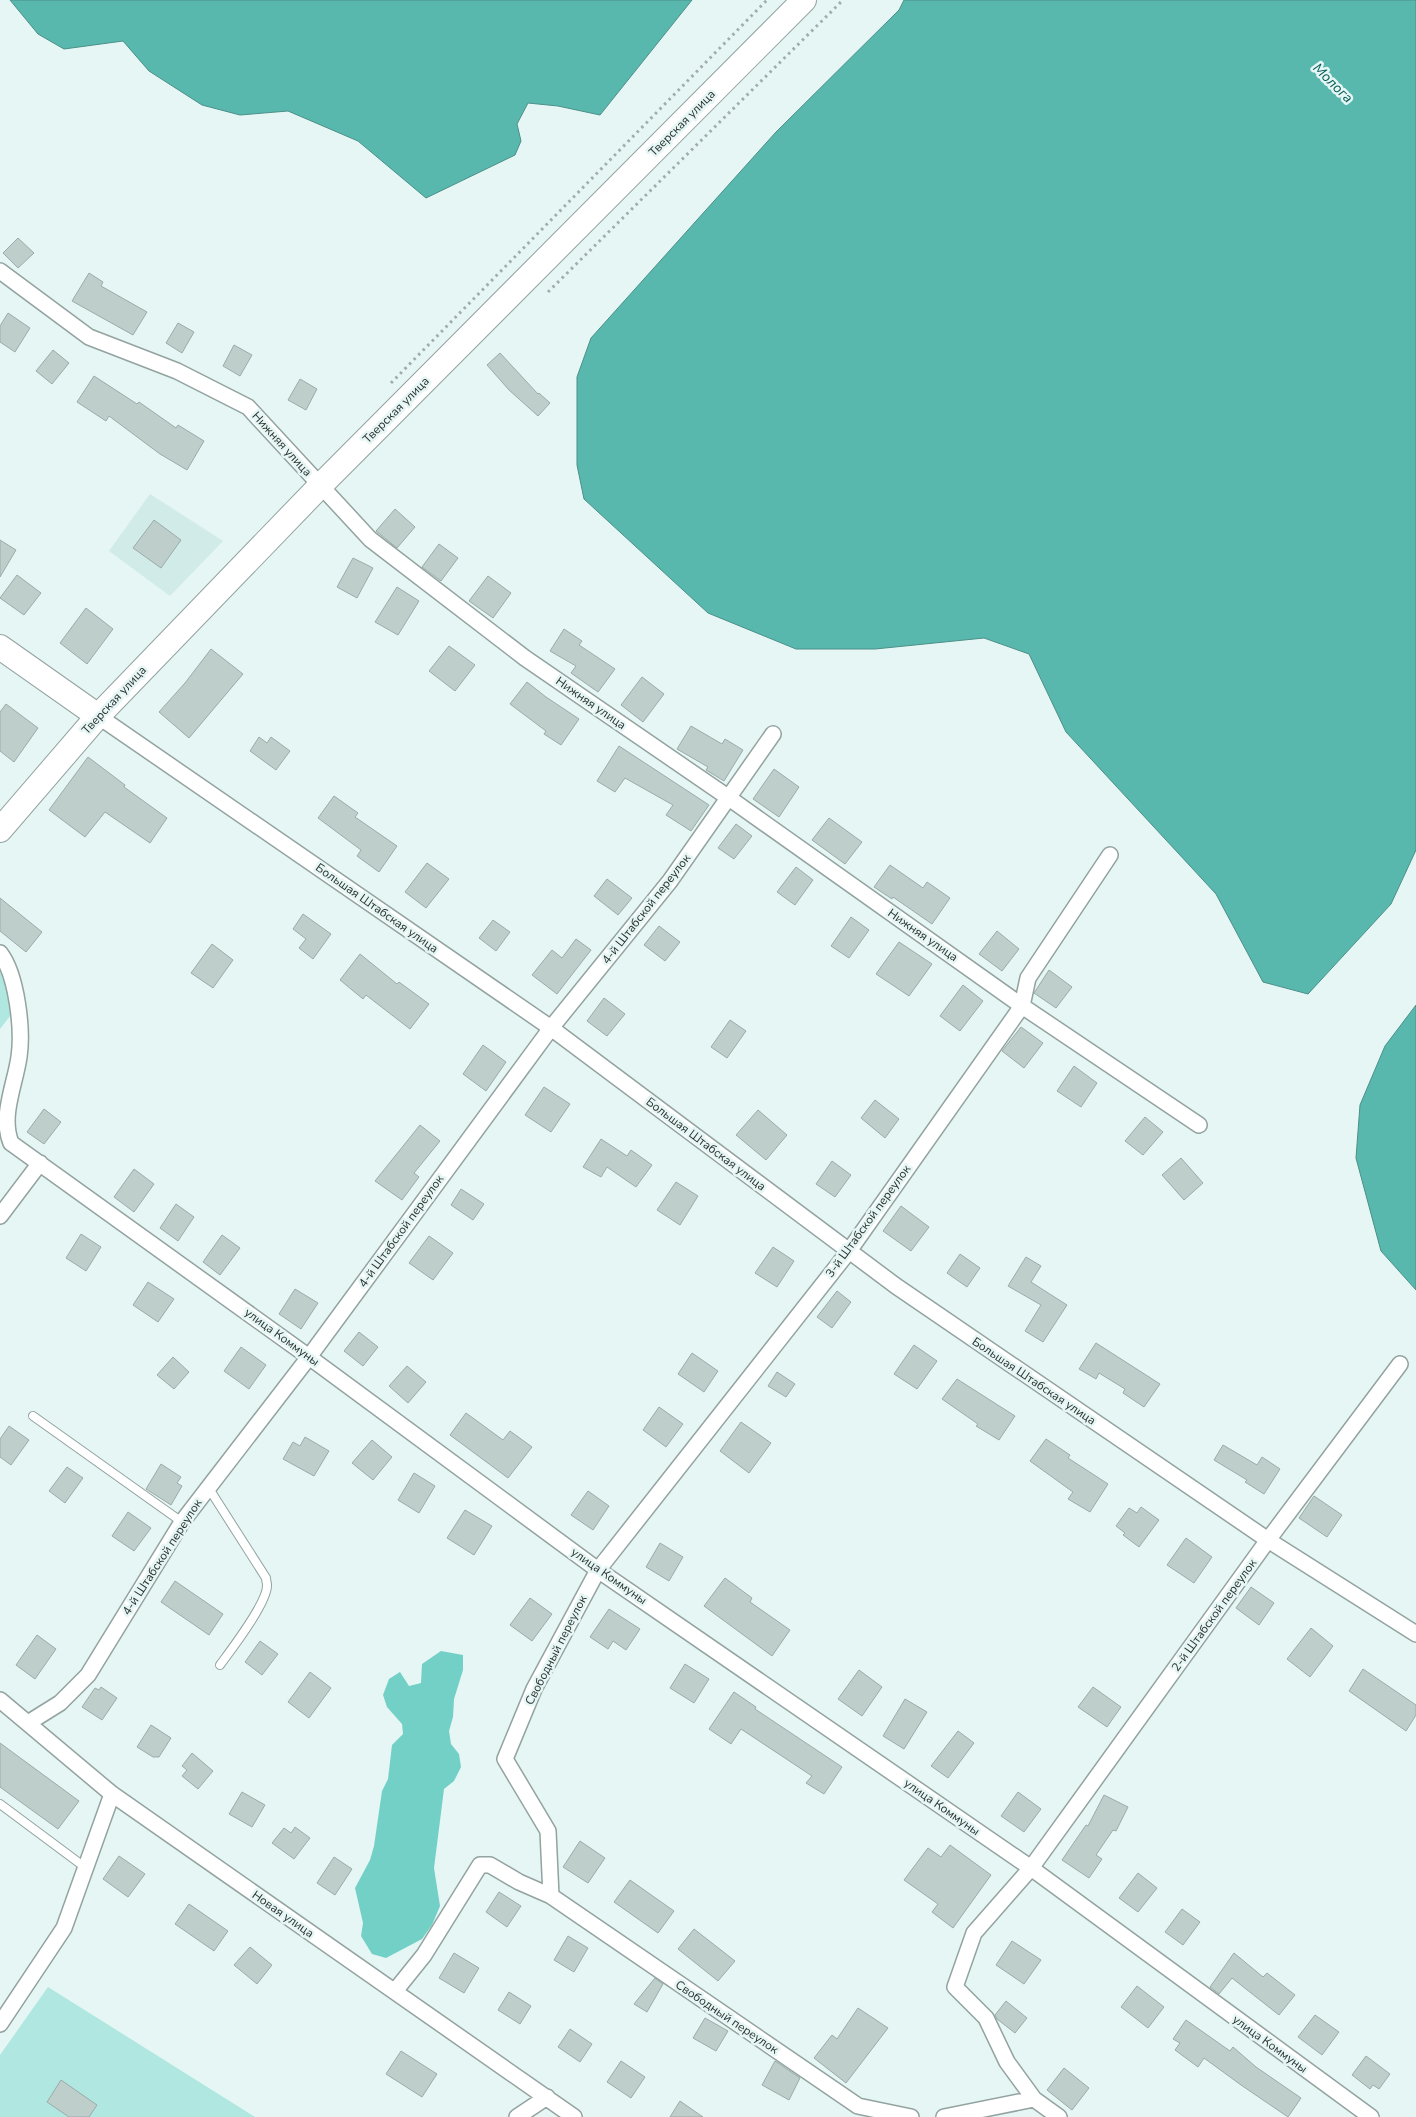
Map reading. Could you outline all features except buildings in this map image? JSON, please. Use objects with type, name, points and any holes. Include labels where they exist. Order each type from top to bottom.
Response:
[{"type":"main road","name":"Тверская улица","points":[[0,830],[98,716],[320,486],[804,0]]},
{"type":"main road","name":"Большая Штабская улица","points":[[0,647],[98,716]]},
{"type":"street","name":"Нижняя улица","points":[[0,271],[89,337],[177,371],[248,407],[370,539],[502,640],[1022,1006],[1199,1125]]},
{"type":"street","name":"Большая Штабская улица","points":[[98,716],[551,1028],[896,1286],[1268,1540],[1416,1634]]},
{"type":"street","name":"4-й Штабской переулок","points":[[28,1723],[60,1703],[88,1675],[182,1522],[309,1357],[551,1028],[670,881],[773,734]]},
{"type":"street","name":"3-й Штабской переулок","points":[[598,1570],[849,1251],[1022,1006],[1028,978],[1110,855]]},
{"type":"street","name":"улица Коммуны","points":[[0,953],[5,959],[14,984],[20,1033],[19,1056],[6,1110],[6,1134],[11,1143],[309,1357],[598,1570],[1031,1868],[1371,2117]]},
{"type":"street","points":[[0,1216],[40,1163]]},
{"type":"street","name":"2-й Штабской переулок","points":[[1034,2099],[1007,2062],[986,2018],[955,1987],[974,1933],[1031,1868],[1268,1540],[1400,1364]]},
{"type":"street","name":"Свободный переулок","points":[[551,1896],[548,1831],[504,1759],[534,1689],[598,1570]]},
{"type":"street","name":"Новая улица","points":[[0,1700],[112,1794],[574,2117]]},
{"type":"street","points":[[0,2024],[64,1928],[112,1794]]},
{"type":"street","name":"Свободный переулок","points":[[395,1991],[424,1955],[480,1866],[490,1865],[519,1882],[551,1896],[858,2106],[912,2117]]},
{"type":"street","points":[[517,2117],[547,2097]]},
{"type":"street","points":[[944,2117],[1034,2099],[1058,2117]]},
{"type":"lane","points":[[34,1416],[182,1522]]},
{"type":"lane","points":[[208,1487],[266,1578],[268,1586],[265,1595],[246,1628],[220,1665]]},
{"type":"lane","points":[[0,1804],[86,1868]]},
{"type":"path","points":[[548,292],[843,0]]},
{"type":"shaded area","points":[[150,494],[223,541],[170,596],[109,551]]},
{"type":"shaded area","points":[[0,961],[14,1011],[0,1029]]},
{"type":"shaded area","points":[[441,1651],[463,1655],[463,1670],[454,1699],[453,1717],[449,1731],[451,1744],[459,1754],[461,1767],[454,1781],[444,1789],[434,1868],[440,1906],[432,1925],[422,1939],[386,1958],[372,1954],[361,1936],[363,1923],[355,1888],[370,1860],[374,1846],[382,1791],[388,1779],[392,1745],[403,1734],[402,1724],[387,1707],[383,1695],[389,1679],[400,1672],[409,1686],[421,1683],[422,1664]]},
{"type":"shaded area","points":[[48,1987],[255,2117],[0,2117],[0,2055]]},
{"type":"water","points":[[10,0],[692,0],[600,115],[558,106],[528,103],[517,124],[521,141],[515,155],[426,198],[358,141],[288,111],[240,115],[202,105],[149,71],[123,41],[64,49],[38,34]]},
{"type":"water","name":"Молога","points":[[904,0],[1416,0],[1416,850],[1391,904],[1308,994],[1263,982],[1216,894],[1066,732],[1029,654],[984,638],[875,649],[796,649],[708,613],[584,499],[577,465],[577,377],[591,338],[776,132],[899,10]]},
{"type":"water","points":[[1416,1005],[1416,1290],[1381,1251],[1356,1158],[1360,1105],[1385,1046]]}]
